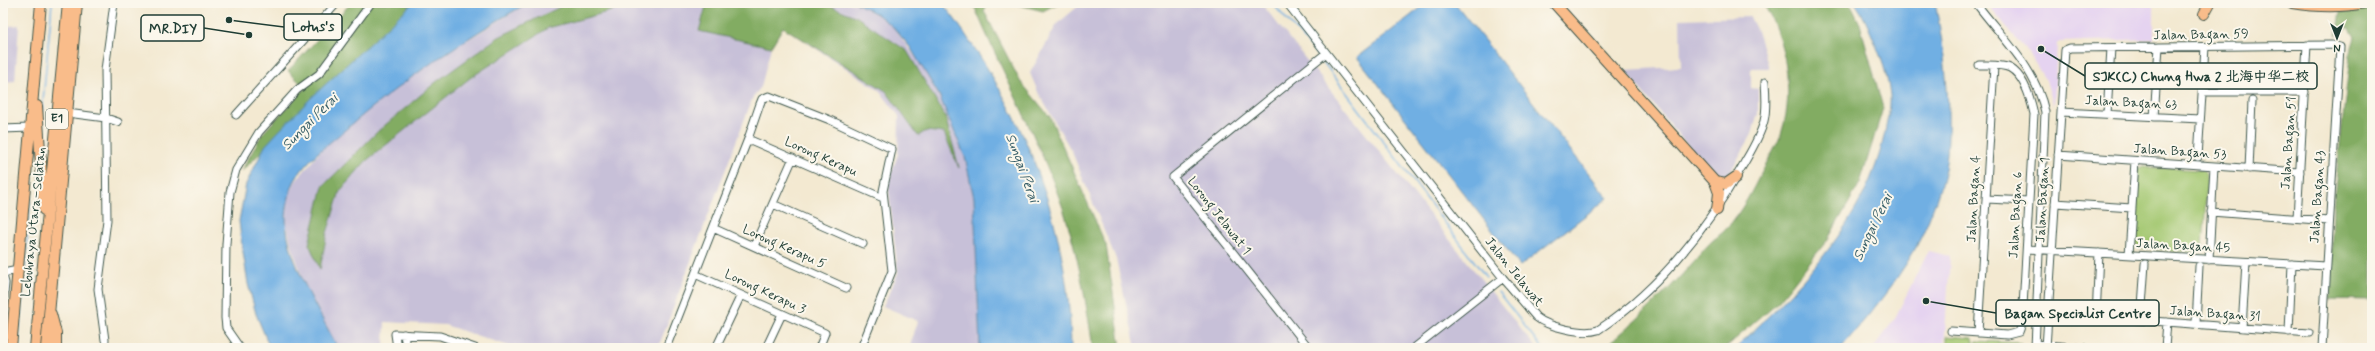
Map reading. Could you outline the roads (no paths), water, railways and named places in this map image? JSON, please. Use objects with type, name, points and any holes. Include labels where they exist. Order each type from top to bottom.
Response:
[{"type":"highway","name":"Lebuhraya Utara–Selatan","points":[[35,348],[68,3]]},
{"type":"highway","name":"Lebuhraya Utara–Selatan","points":[[46,348],[77,3]]},
{"type":"highway","points":[[1554,3],[1660,119],[1714,182],[1719,193],[1717,210]]},
{"type":"highway","points":[[2204,14],[2210,3]]},
{"type":"highway","points":[[2292,3],[2315,7],[2337,7],[2364,3]]},
{"type":"highway","points":[[11,348],[41,4]]},
{"type":"highway","points":[[35,67],[46,236]]},
{"type":"highway","points":[[1714,182],[1726,184],[1736,177]]},
{"type":"highway","points":[[50,309],[56,333],[56,348]]},
{"type":"street","points":[[105,340],[98,289],[106,220],[105,70],[114,3]]},
{"type":"street","points":[[236,115],[338,3]]},
{"type":"street","points":[[240,348],[226,328],[225,318],[226,244],[230,192],[236,170],[259,132],[297,90],[322,70],[371,3]]},
{"type":"street","name":"Jalan Jelawat","points":[[1287,3],[1325,54],[1503,278],[1543,323],[1557,327],[1594,331],[1602,328],[1663,275],[1717,210],[1758,139],[1764,122],[1766,82]]},
{"type":"street","name":"Jalan Bagan 1","points":[[1976,3],[2031,73],[2041,93],[2044,112],[2035,346]]},
{"type":"street","name":"Jalan Bagan 59","points":[[2064,53],[2070,48],[2332,45],[2340,47]]},
{"type":"street","name":"Jalan Bagan 51","points":[[2297,218],[2308,46]]},
{"type":"street","points":[[2154,117],[2159,47]]},
{"type":"street","points":[[2198,157],[2205,47]]},
{"type":"street","name":"Jalan Bagan 43","points":[[2322,348],[2328,221],[2340,47]]},
{"type":"street","points":[[2108,114],[2111,48]]},
{"type":"street","name":"Jalan Bagan 1","points":[[2046,346],[2064,53]]},
{"type":"street","name":"Lorong Jelawat 1","points":[[1309,348],[1173,177],[1325,54]]},
{"type":"street","name":"Jalan Bagan 6","points":[[1951,331],[2007,335],[2019,332],[2022,324],[2027,249],[2028,201],[2034,128],[2032,106],[2024,85],[2014,71],[2009,67],[1979,65]]},
{"type":"street","name":"Jalan Bagan 4","points":[[1978,333],[1994,66]]},
{"type":"street","points":[[2202,92],[2305,92]]},
{"type":"street","points":[[666,348],[748,140],[760,104],[765,96],[772,96],[837,123],[892,149],[884,183],[884,198],[892,271],[862,348]]},
{"type":"street","points":[[2249,169],[2252,101]]},
{"type":"street","name":"Jalan Bagan 63","points":[[2061,112],[2200,119]]},
{"type":"street","points":[[67,113],[106,118],[118,122]]},
{"type":"street","points":[[3,129],[30,128]]},
{"type":"street","name":"Lorong Kerapu","points":[[748,140],[884,198]]},
{"type":"street","name":"Jalan Bagan 53","points":[[2058,156],[2300,172]]},
{"type":"street","points":[[754,246],[793,158]]},
{"type":"street","points":[[2129,255],[2135,161]]},
{"type":"street","points":[[2209,260],[2214,166]]},
{"type":"street","points":[[1986,199],[2028,201]]},
{"type":"street","points":[[2055,203],[2132,208]]},
{"type":"street","points":[[773,204],[863,244]]},
{"type":"street","points":[[2211,212],[2328,221]]},
{"type":"street","name":"Lorong Kerapu 5","points":[[713,228],[846,288]]},
{"type":"street","name":"Jalan Bagan 45","points":[[2027,249],[2326,266]]},
{"type":"street","points":[[2096,316],[2099,253]]},
{"type":"street","points":[[2242,328],[2246,262]]},
{"type":"street","points":[[2141,320],[2145,264]]},
{"type":"street","points":[[2289,332],[2292,264]]},
{"type":"street","points":[[2196,324],[2198,266]]},
{"type":"street","points":[[3,305],[5,283],[3,274],[18,270]]},
{"type":"street","name":"Lorong Kerapu 3","points":[[695,274],[825,333],[819,348]]},
{"type":"street","points":[[1414,348],[1503,278]]},
{"type":"street","points":[[716,348],[741,295]]},
{"type":"street","name":"Jalan Bagan 31","points":[[2048,313],[2309,333]]},
{"type":"street","points":[[766,348],[782,314]]},
{"type":"street","points":[[2165,348],[2167,322]]},
{"type":"street","points":[[397,348],[395,334],[440,336],[475,348]]},
{"type":"street","points":[[404,334],[406,348]]},
{"type":"street","points":[[2035,346],[2084,348]]},
{"type":"water","name":"Sungai Perai","points":[[413,3],[528,3],[480,31],[411,78],[367,112],[310,160],[304,167],[294,182],[289,196],[286,220],[288,236],[298,269],[338,348],[270,348],[256,314],[248,284],[241,239],[239,221],[246,184],[265,146],[312,97]]},
{"type":"water","name":"Sungai Perai","points":[[856,3],[942,3],[957,22],[979,55],[1017,123],[1033,159],[1046,195],[1064,270],[1069,309],[1071,348],[980,348],[974,198],[965,157],[939,95],[910,47],[893,27],[877,14]]},
{"type":"water","points":[[1427,3],[1455,3],[1608,198],[1520,266],[1357,57]]},
{"type":"water","name":"Sungai Perai","points":[[1855,3],[1935,3],[1945,63],[1948,109],[1945,169],[1936,200],[1914,251],[1898,277],[1841,348],[1736,348],[1806,277],[1827,251],[1847,224],[1863,195],[1876,165],[1885,132],[1890,96],[1886,74],[1879,52],[1865,20]]},
{"type":"waterway","points":[[42,112],[52,3]]},
{"type":"waterway","points":[[1272,3],[1318,55]]},
{"type":"waterway","points":[[1324,63],[1486,277]]},
{"type":"waterway","points":[[18,348],[32,181]]},
{"type":"waterway","points":[[1498,292],[1542,348]]},
{"type":"place","name":"Lotus's","points":[[229,20]]},
{"type":"place","name":"MR.DIY","points":[[249,35]]},
{"type":"place","name":"SJK(C) Chung Hwa 2 北海中华二校","points":[[2041,49]]},
{"type":"place","name":"Bagan Specialist Centre","points":[[1926,301]]}]
